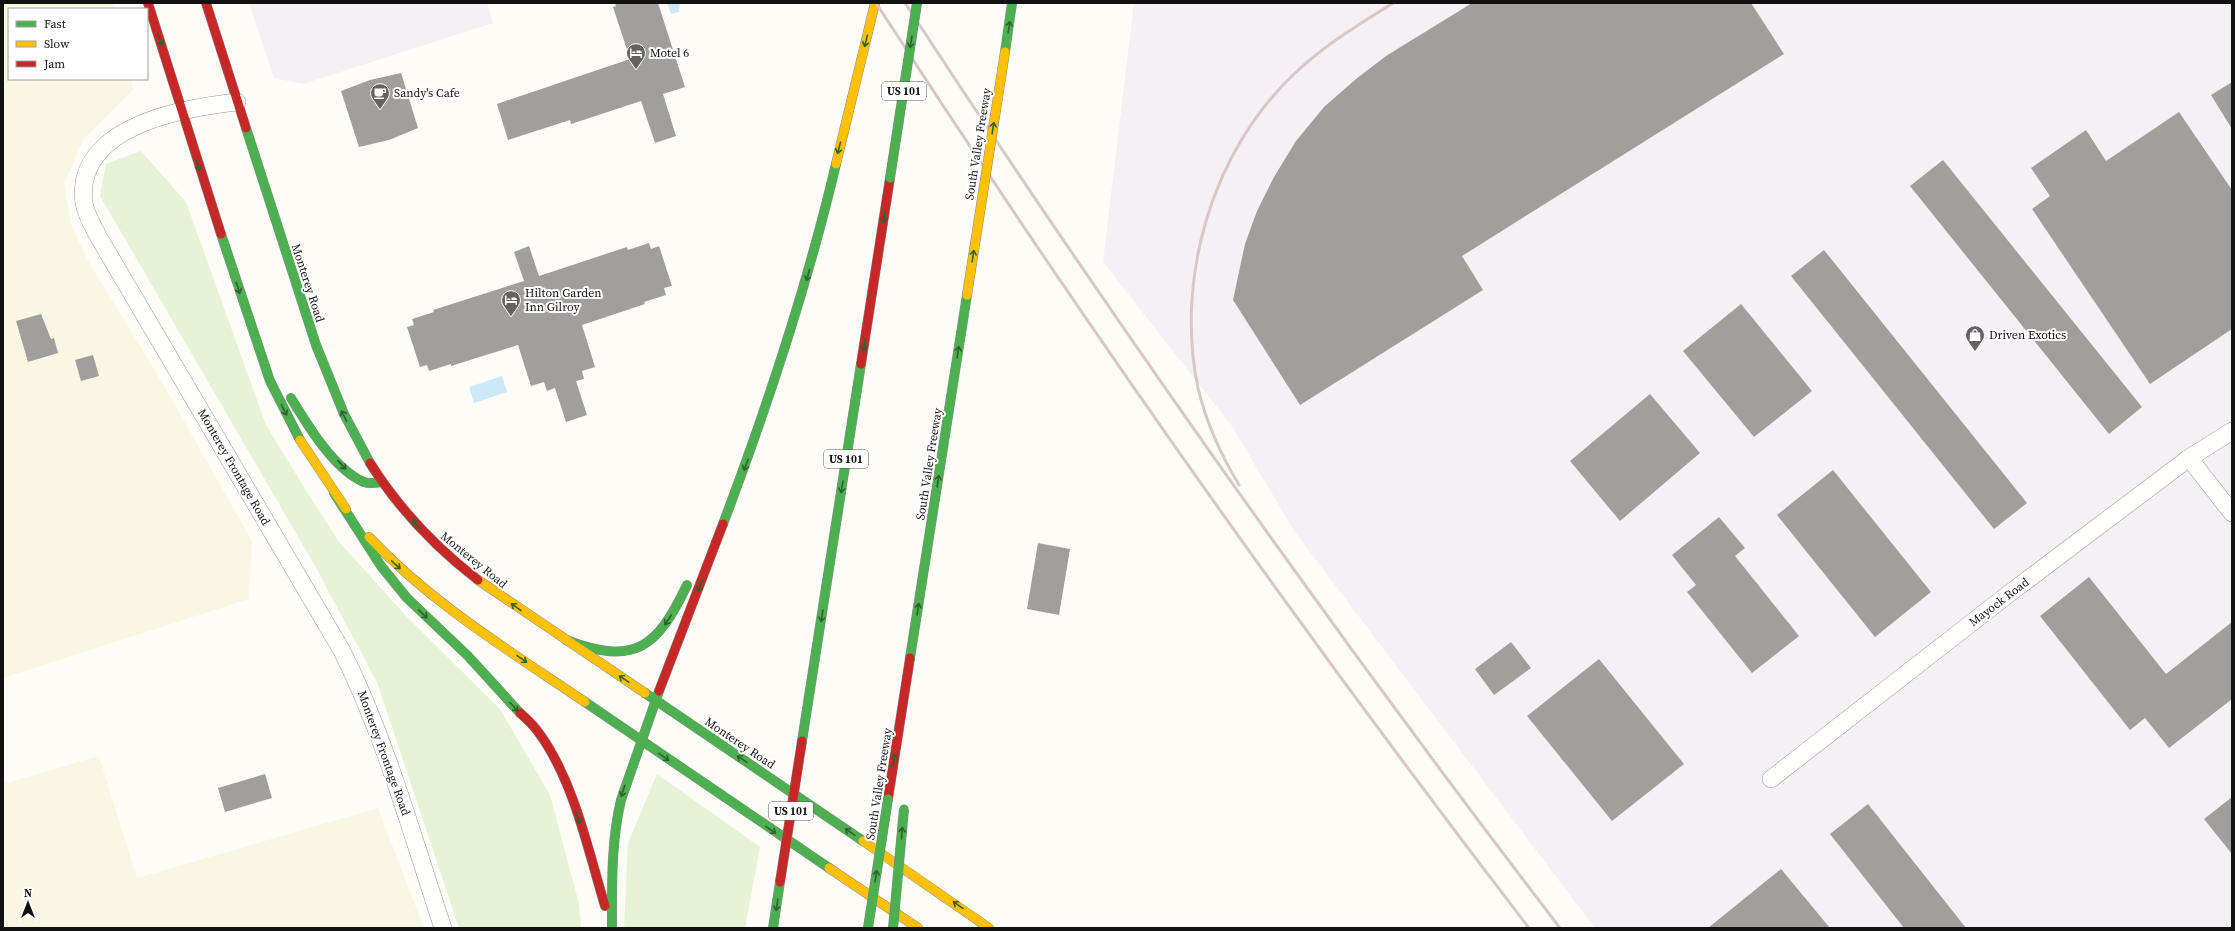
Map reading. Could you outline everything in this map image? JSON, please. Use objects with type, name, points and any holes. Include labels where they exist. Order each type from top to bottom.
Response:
[{"type":"main road","points":[[148,3],[181,111],[256,342],[270,381],[289,421],[368,547],[402,593],[468,656],[539,732],[557,765],[571,797],[612,928]]},
{"type":"main road","name":"Monterey Road","points":[[206,3],[328,379],[356,438],[382,482],[416,526],[446,554],[479,581],[948,898],[989,928]]},
{"type":"main road","points":[[612,928],[611,862],[616,820],[630,769],[745,467],[780,367],[809,271],[875,3]]},
{"type":"main road","name":"US 101","points":[[773,928],[917,3]]},
{"type":"main road","name":"South Valley Freeway","points":[[868,928],[1012,3]]},
{"type":"main road","points":[[256,342],[313,430],[348,471],[363,482],[382,482]]},
{"type":"main road","points":[[725,491],[780,367]]},
{"type":"main road","points":[[334,493],[373,542],[425,590],[641,742],[918,928]]},
{"type":"main road","points":[[566,640],[587,649],[606,654],[626,654],[639,649],[664,626],[690,577]]},
{"type":"main road","points":[[907,740],[912,648]]},
{"type":"main road","points":[[893,928],[904,805]]},
{"type":"street","name":"Monterey Frontage Road","points":[[237,102],[181,111],[128,129],[102,148],[90,165],[84,183],[84,204],[87,213],[346,658],[363,692],[378,731],[443,928]]},
{"type":"street","name":"Mayock Road","points":[[1771,779],[2006,596],[2189,458],[2232,431]]},
{"type":"street","points":[[2189,458],[2232,513]]},
{"type":"shaded area","points":[[3,3],[112,3],[114,8],[8,8],[8,80],[131,80],[133,90],[83,140],[64,184],[71,224],[87,259],[163,384],[252,541],[249,599],[3,678]]},
{"type":"shaded area","points":[[249,3],[487,3],[493,23],[303,84],[274,78]]},
{"type":"shaded area","points":[[1134,3],[2232,3],[2232,928],[1595,928],[1294,531],[1232,426],[1103,262]]},
{"type":"shaded area","points":[[99,756],[137,878],[378,808],[424,928],[3,928],[3,784]]},
{"type":"green space","points":[[141,151],[186,202],[266,425],[307,492],[339,542],[408,618],[500,709],[550,795],[579,904],[581,928],[459,928],[377,682],[314,564],[100,196],[106,164]]},
{"type":"green space","points":[[657,774],[760,847],[745,928],[624,928],[628,843]]},
{"type":"water","points":[[667,3],[680,3],[679,12],[671,14]]},
{"type":"water","points":[[502,376],[507,392],[474,403],[469,387]]},
{"type":"building","name":"Motel 6","points":[[615,3],[658,3],[685,87],[663,94],[676,136],[655,143],[641,101],[571,124],[570,120],[508,140],[497,104],[630,59],[613,7],[616,6]]},
{"type":"building","points":[[1472,3],[1751,3],[1784,54],[1462,256],[1483,290],[1300,405],[1233,300],[1245,244],[1257,211],[1274,177],[1296,141],[1324,107],[1356,79],[1386,56]]},
{"type":"building","name":"Sandy's Cafe","points":[[401,73],[418,128],[389,140],[359,147],[341,91],[370,80]]},
{"type":"building","points":[[2232,82],[2232,129],[2211,95]]},
{"type":"building","points":[[2179,112],[2232,190],[2232,329],[2150,384],[2032,209],[2050,196],[2031,168],[2086,130],[2106,161]]},
{"type":"building","points":[[1943,160],[2142,407],[2109,434],[1910,186]]},
{"type":"building","name":"Hilton Garden Inn Gilroy","points":[[649,243],[651,249],[659,246],[672,286],[664,288],[666,295],[644,302],[645,304],[582,325],[595,367],[582,371],[584,379],[576,381],[587,415],[566,422],[555,388],[547,391],[544,382],[531,386],[518,345],[451,366],[451,364],[429,371],[427,365],[420,367],[407,327],[414,325],[412,319],[434,312],[433,310],[524,281],[514,252],[529,246],[539,276],[627,247],[628,250]]},
{"type":"building","points":[[1824,250],[2027,503],[1994,529],[1791,276]]},
{"type":"building","points":[[1741,304],[1812,391],[1754,437],[1683,351]]},
{"type":"building","points":[[41,314],[51,339],[54,338],[58,353],[28,362],[16,321]]},
{"type":"building","points":[[93,355],[99,376],[81,381],[75,360]]},
{"type":"building","points":[[1650,394],[1700,453],[1620,521],[1570,461]]},
{"type":"building","points":[[1833,470],[1931,592],[1875,637],[1777,515]]},
{"type":"building","points":[[1719,517],[1745,548],[1735,556],[1799,636],[1752,673],[1687,592],[1696,585],[1672,555]]},
{"type":"building","points":[[1038,543],[1070,549],[1059,615],[1027,609]]},
{"type":"building","points":[[2089,577],[2166,674],[2232,622],[2232,699],[2169,748],[2145,718],[2130,730],[2040,616]]},
{"type":"building","points":[[1511,642],[1531,668],[1494,695],[1475,669]]},
{"type":"building","points":[[1599,659],[1684,764],[1612,821],[1527,716]]},
{"type":"building","points":[[265,774],[272,798],[225,812],[218,788]]},
{"type":"building","points":[[2232,797],[2232,854],[2204,819]]},
{"type":"building","points":[[1868,804],[1966,928],[1904,928],[1830,834]]},
{"type":"building","points":[[1781,869],[1830,928],[1708,928]]},
{"type":"railway","points":[[876,3],[1032,239],[1193,472],[1275,588],[1443,815],[1529,928]]},
{"type":"railway","points":[[905,3],[1062,239],[1224,472],[1306,587],[1474,815],[1560,928]]},
{"type":"railway","points":[[1239,485],[1220,450],[1205,413],[1198,388],[1192,346],[1192,304],[1197,261],[1206,220],[1221,179],[1241,141],[1265,106],[1304,64],[1341,36],[1393,3]]},
{"type":"traffic: fast","points":[[890,178],[917,3]]},
{"type":"traffic: fast","points":[[1005,52],[1012,3]]},
{"type":"traffic: fast","points":[[246,128],[316,345],[344,414],[370,463]]},
{"type":"traffic: fast","points":[[723,524],[756,435],[786,346],[825,210],[836,164]]},
{"type":"traffic: fast","points":[[221,234],[270,381],[300,440]]},
{"type":"traffic: fast","points":[[910,658],[967,295]]},
{"type":"traffic: fast","points":[[802,741],[861,364]]},
{"type":"traffic: fast","points":[[291,398],[313,433],[342,467],[353,476],[364,482],[382,482]]},
{"type":"traffic: fast","points":[[334,493],[381,566],[407,598],[468,656],[520,713]]},
{"type":"traffic: fast","points":[[566,640],[590,648],[610,651],[627,651],[641,646],[654,637],[665,624],[676,607],[687,585]]},
{"type":"traffic: fast","points":[[612,928],[615,832],[621,800],[659,691]]},
{"type":"traffic: fast","points":[[645,693],[863,841]]},
{"type":"traffic: fast","points":[[585,702],[829,868]]},
{"type":"traffic: fast","points":[[868,928],[888,799]]},
{"type":"traffic: fast","points":[[893,928],[904,809]]},
{"type":"traffic: fast","points":[[773,928],[780,882]]},
{"type":"traffic: slow","points":[[836,164],[875,3]]},
{"type":"traffic: slow","points":[[967,295],[1005,52]]},
{"type":"traffic: slow","points":[[300,440],[346,509]]},
{"type":"traffic: slow","points":[[369,537],[419,584],[472,626],[585,702]]},
{"type":"traffic: slow","points":[[478,580],[645,693]]},
{"type":"traffic: slow","points":[[863,841],[989,928]]},
{"type":"traffic: slow","points":[[829,868],[918,928]]},
{"type":"traffic: jam","points":[[148,3],[221,234]]},
{"type":"traffic: jam","points":[[206,3],[246,128]]},
{"type":"traffic: jam","points":[[861,364],[890,178]]},
{"type":"traffic: jam","points":[[370,463],[381,480],[406,512],[433,541],[478,580]]},
{"type":"traffic: jam","points":[[659,691],[723,524]]},
{"type":"traffic: jam","points":[[888,799],[910,658]]},
{"type":"traffic: jam","points":[[520,713],[539,733],[562,772],[579,816],[605,906]]},
{"type":"traffic: jam","points":[[780,882],[802,741]]},
{"type":"place","name":"Motel 6","points":[[636,70]]},
{"type":"place","name":"Sandy's Cafe","points":[[380,110]]},
{"type":"place","name":"Hilton Garden Inn Gilroy","points":[[511,317]]},
{"type":"place","name":"Driven Exotics","points":[[1975,352]]}]
